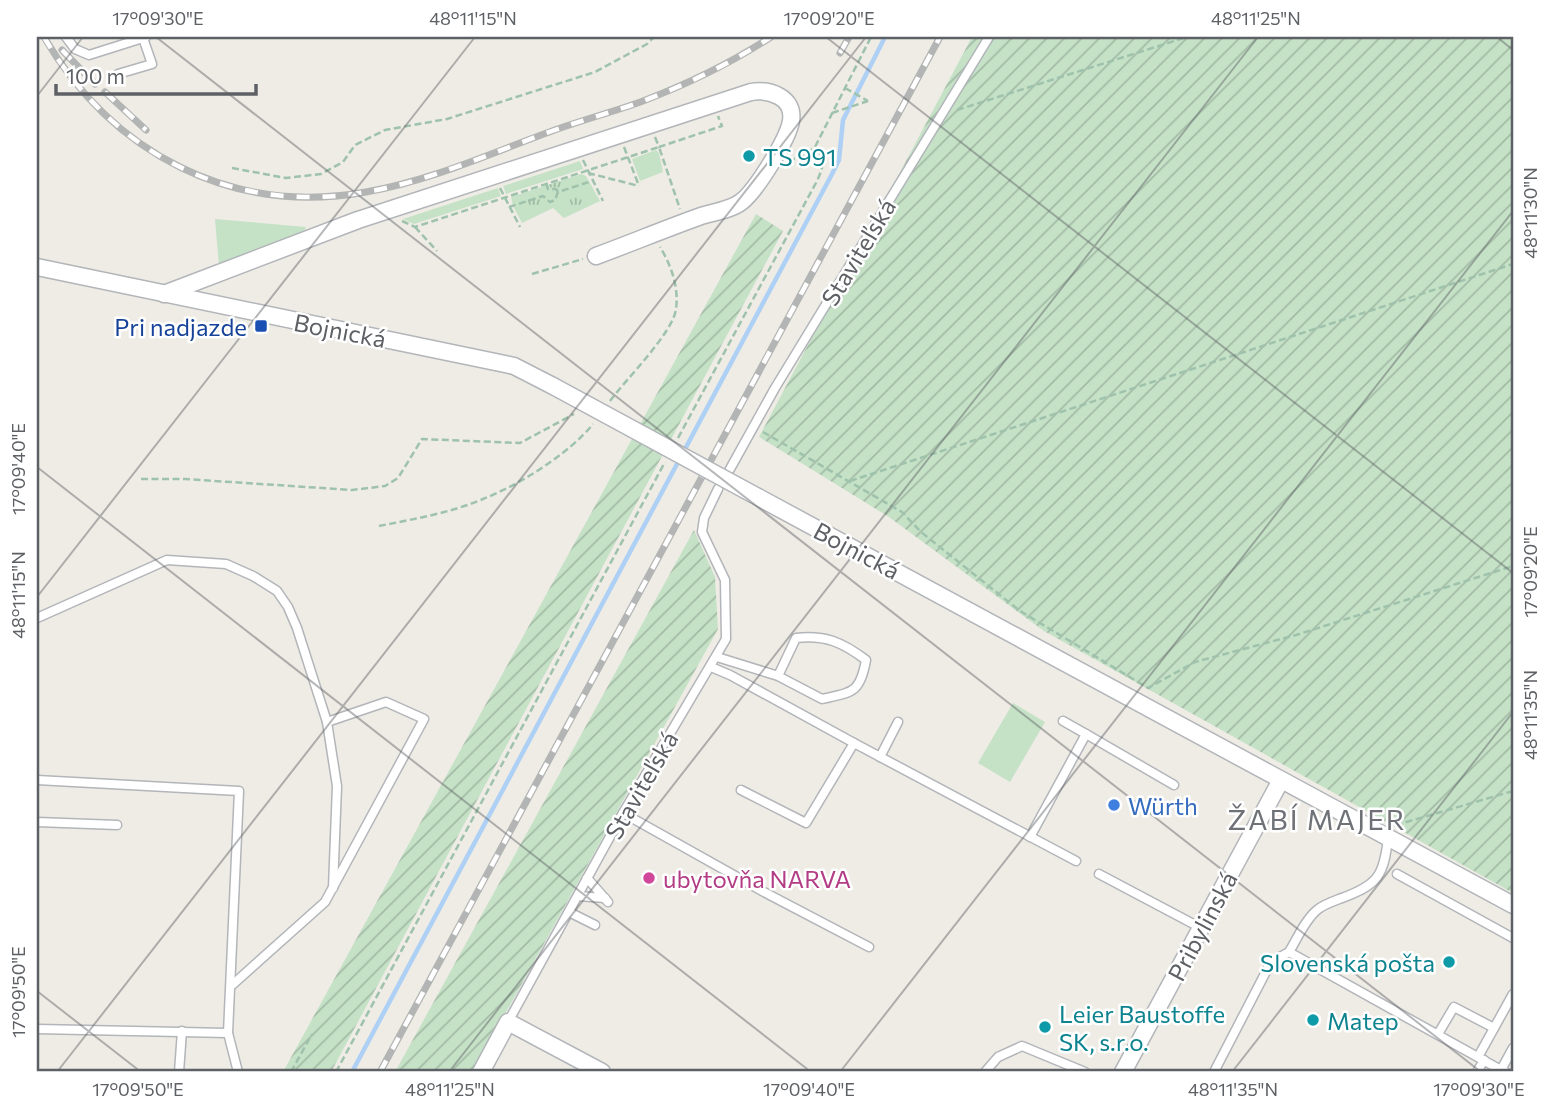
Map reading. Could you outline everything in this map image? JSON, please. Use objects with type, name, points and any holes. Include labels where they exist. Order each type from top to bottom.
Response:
[{"type":"street","points":[[164,294],[314,236],[751,92],[764,90],[775,93],[790,108],[791,122],[774,156],[758,184],[739,204],[596,256]]},
{"type":"street","name":"Bojnická","points":[[37,267],[514,366],[1513,905]]},
{"type":"street","name":"Pribylinská","points":[[1123,1072],[1281,780]]},
{"type":"street","points":[[508,1022],[602,1072]]},
{"type":"street","name":"Staviteľská","points":[[481,1072],[508,1022]]},
{"type":"lane","points":[[66,37],[75,48],[89,55],[145,37],[152,64],[118,74]]},
{"type":"lane","name":"Staviteľská","points":[[730,468],[989,37]]},
{"type":"lane","name":"Staviteľská","points":[[508,1022],[623,813],[726,639],[725,580],[702,532],[702,525],[719,489]]},
{"type":"lane","points":[[37,618],[167,561],[226,564],[277,591],[288,607],[327,722],[337,786],[333,888]]},
{"type":"lane","points":[[716,657],[778,676],[822,699],[851,692],[863,678],[866,660],[845,643],[813,637],[796,638],[778,676]]},
{"type":"lane","points":[[711,667],[1076,861]]},
{"type":"lane","points":[[231,986],[325,902],[424,719],[386,702],[327,722]]},
{"type":"lane","points":[[1063,721],[1174,785]]},
{"type":"lane","points":[[880,757],[898,722]]},
{"type":"lane","points":[[1030,837],[1086,734]]},
{"type":"lane","points":[[741,790],[806,823],[854,743]]},
{"type":"lane","points":[[37,780],[239,791],[228,1033],[238,1072]]},
{"type":"lane","points":[[623,813],[869,947]]},
{"type":"lane","points":[[37,821],[117,825]]},
{"type":"lane","points":[[1214,1072],[1271,962],[1289,952],[1317,909],[1362,891],[1375,881],[1384,867],[1388,838]]},
{"type":"lane","points":[[1099,874],[1201,928]]},
{"type":"lane","points":[[1397,874],[1513,938]]},
{"type":"lane","points":[[578,896],[606,900],[587,878]]},
{"type":"lane","points":[[569,912],[595,925]]},
{"type":"lane","points":[[1289,952],[1503,1071],[1513,1048]]},
{"type":"lane","points":[[1477,1072],[1494,1028],[1513,994]]},
{"type":"lane","points":[[1438,1034],[1454,1007],[1494,1028]]},
{"type":"lane","points":[[37,1029],[228,1033]]},
{"type":"lane","points":[[179,1072],[182,1031]]},
{"type":"lane","points":[[985,1072],[998,1057],[1022,1046],[1085,1072]]},
{"type":"path","points":[[232,168],[286,177],[321,174],[343,162],[355,145],[385,130],[447,119],[595,72],[647,44],[654,37]]},
{"type":"path","points":[[774,156],[800,159],[815,147],[871,37]]},
{"type":"path","points":[[941,116],[1187,37]]},
{"type":"path","points":[[832,113],[867,102],[845,88]]},
{"type":"path","points":[[415,227],[722,125],[714,104]]},
{"type":"path","points":[[655,137],[681,211]]},
{"type":"path","points":[[587,171],[639,187],[624,147]]},
{"type":"path","points":[[677,440],[817,181],[824,164],[815,147]]},
{"type":"path","points":[[583,160],[603,201]]},
{"type":"path","points":[[495,175],[503,197],[520,227]]},
{"type":"path","points":[[558,192],[592,181]]},
{"type":"path","points":[[546,183],[548,189]]},
{"type":"path","points":[[548,189],[556,189],[558,192]]},
{"type":"path","points":[[509,207],[543,197],[548,189]]},
{"type":"path","points":[[543,197],[550,202],[555,200],[558,192]]},
{"type":"path","points":[[392,216],[415,227],[437,251]]},
{"type":"path","points":[[608,403],[661,338],[676,311],[676,289],[669,262],[652,235]]},
{"type":"path","points":[[532,274],[596,256]]},
{"type":"path","points":[[850,481],[1513,264]]},
{"type":"path","points":[[602,400],[615,394]]},
{"type":"path","points":[[141,479],[185,478],[352,490],[385,486],[398,478],[422,439],[520,443],[577,413]]},
{"type":"path","points":[[379,526],[444,512],[484,499],[550,463],[594,422]]},
{"type":"path","points":[[753,427],[902,512],[921,532],[1020,611],[1148,688],[1195,662],[1296,635],[1513,566]]},
{"type":"path","points":[[336,1072],[666,461]]},
{"type":"path","points":[[1388,838],[1403,822],[1513,791]]},
{"type":"path","points":[[291,1072],[312,1034]]},
{"type":"green space","points":[[972,37],[1513,37],[1513,893],[1044,631],[889,517],[759,437]]},
{"type":"green space","points":[[656,150],[663,172],[640,181],[632,159]]},
{"type":"green space","points":[[580,161],[583,169],[506,194],[503,186]]},
{"type":"green space","points":[[581,174],[586,176],[600,201],[564,218],[553,208],[522,223],[511,197]]},
{"type":"green space","points":[[498,188],[501,196],[414,224],[403,219]]},
{"type":"green space","points":[[756,214],[783,231],[331,1072],[283,1072]]},
{"type":"green space","points":[[215,219],[306,227],[304,232],[219,266]]},
{"type":"green space","points":[[694,530],[715,577],[718,629],[473,1072],[395,1072]]},
{"type":"green space","points":[[1013,703],[1045,722],[1010,782],[978,763]]},
{"type":"waterway","points":[[352,1072],[831,176],[839,160],[843,120],[885,37]]},
{"type":"railway","points":[[44,37],[72,78],[104,114],[140,143],[180,167],[223,184],[268,194],[316,197],[390,187],[460,166],[660,94],[725,64],[771,37]]},
{"type":"railway","points":[[840,53],[849,37]]},
{"type":"railway","points":[[380,1072],[940,37]]},
{"type":"railway","points":[[62,50],[95,84]]},
{"type":"railway","points":[[105,92],[146,130]]},
{"type":"place","name":"TS 991","points":[[749,156]]},
{"type":"place","name":"Pri nadjazde","points":[[261,326]]},
{"type":"place","name":"Würth","points":[[1114,805]]},
{"type":"place","name":"ubytovňa NARVA","points":[[649,878]]},
{"type":"place","name":"Slovenská pošta","points":[[1449,962]]},
{"type":"place","name":"Matep","points":[[1313,1020]]},
{"type":"place","name":"Leier Baustoffe SK, s.r.o.","points":[[1045,1027]]},
{"type":"district","name":"ŽABÍ MAJER","points":[[1317,819]]}]
